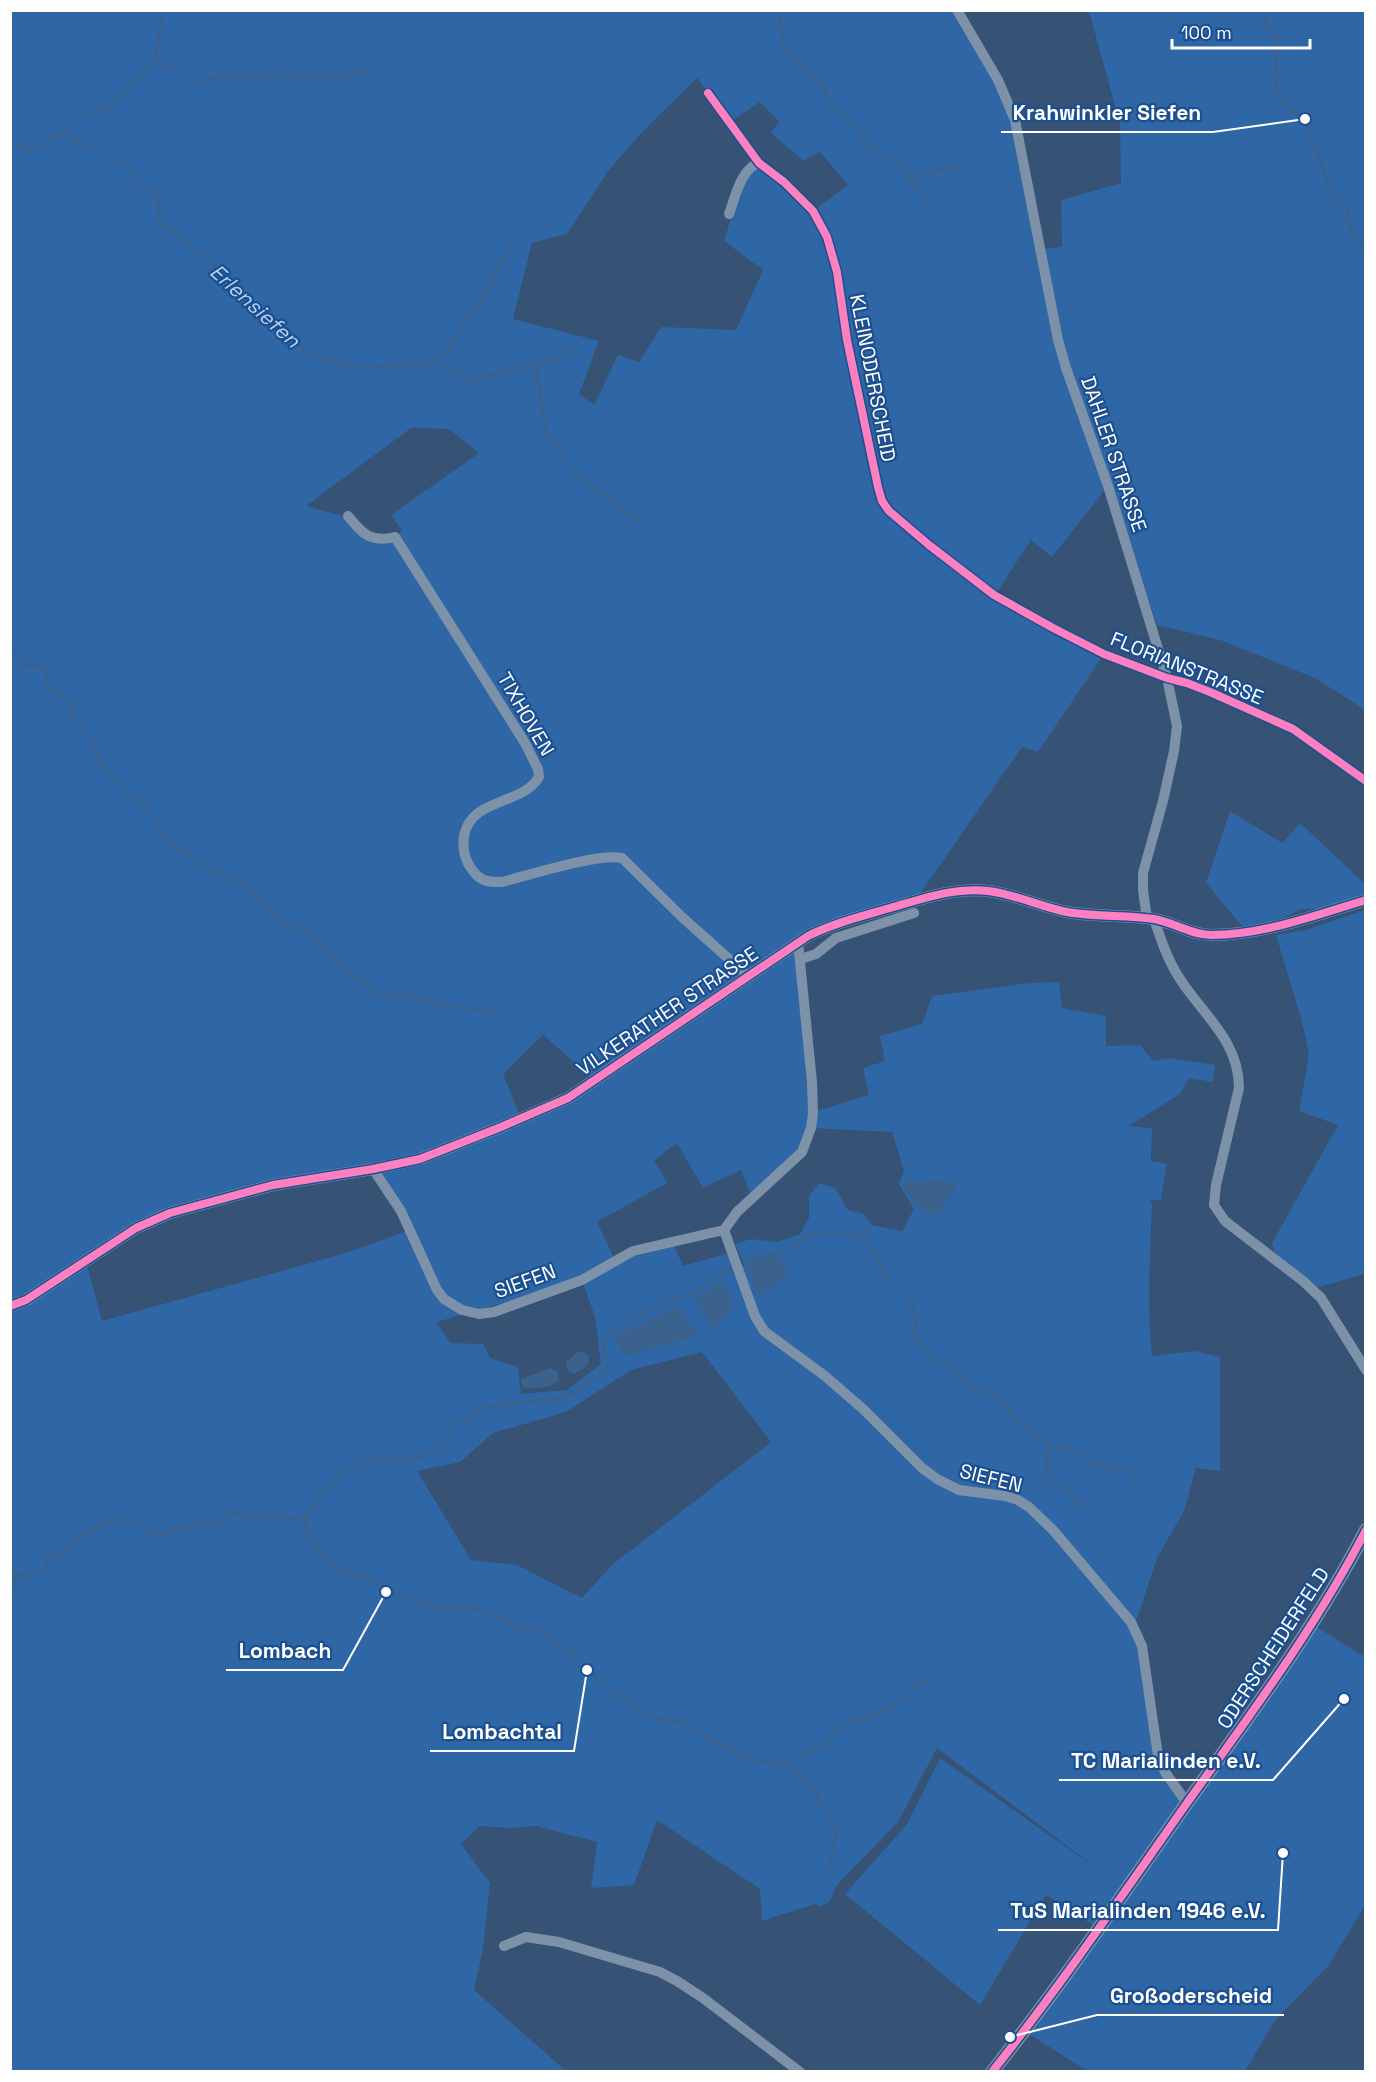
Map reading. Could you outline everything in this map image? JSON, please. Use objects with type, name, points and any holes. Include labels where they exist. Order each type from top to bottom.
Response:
[{"type":"main road","name":"ODERSCHEIDERFELD","points":[[992,2072],[1082,1953],[1188,1803],[1333,1591],[1365,1530]]},
{"type":"street","name":"DAHLER STRASSE","points":[[957,10],[998,80],[1015,120],[1058,340],[1108,486],[1167,678],[1177,726],[1174,751],[1143,873],[1150,919],[1169,959],[1190,993],[1233,1052],[1239,1074],[1239,1088],[1216,1185],[1214,1205],[1226,1221],[1322,1298],[1365,1370]]},
{"type":"street","name":"KLEINODERSCHEID","points":[[708,93],[759,163],[784,182],[813,211],[827,237],[837,272],[849,350],[882,501],[889,511],[929,545],[994,595],[1053,628]]},
{"type":"street","points":[[729,214],[748,170],[753,164],[759,163]]},
{"type":"street","name":"TIXHOVEN","points":[[348,516],[363,534],[380,540],[395,537],[525,742],[538,769],[539,777],[536,783],[490,806],[474,816],[469,823],[465,831],[463,850],[472,871],[479,878],[488,882],[502,882],[596,859],[613,856],[622,858],[683,918],[748,976]]},
{"type":"street","name":"FLORIANSTRASSE","points":[[1053,628],[1104,654],[1210,692],[1293,729],[1365,781]]},
{"type":"street","name":"VILKERATHER STRASSE","points":[[10,1306],[26,1300],[136,1228],[170,1213],[273,1185],[420,1159],[568,1098],[798,942],[818,931],[850,920],[925,898],[976,890],[1001,893],[1070,912],[1150,919],[1175,924],[1204,935],[1231,934],[1273,927],[1365,900]]},
{"type":"street","points":[[801,959],[816,954],[836,938],[910,917]]},
{"type":"street","points":[[724,1230],[737,1212],[802,1152],[811,1128],[813,1097],[798,942]]},
{"type":"street","name":"SIEFEN","points":[[373,1169],[401,1211],[437,1290],[453,1306],[473,1313],[494,1312],[582,1280],[633,1251],[724,1230],[755,1316],[764,1331],[840,1389],[922,1468],[937,1479],[959,1491],[1005,1496],[1029,1507],[1053,1530],[1131,1622],[1142,1647],[1158,1756],[1165,1772],[1188,1803]]},
{"type":"street","points":[[504,1946],[526,1937],[559,1942],[669,1976],[703,1998],[800,2072]]},
{"type":"shaded area","points":[[11,11],[957,11],[1008,100],[1041,250],[1062,246],[1061,200],[1121,183],[1120,124],[1089,11],[1365,11],[1365,712],[1315,678],[1220,640],[1157,625],[1066,364],[1104,491],[1052,557],[1031,540],[995,595],[1104,654],[1038,752],[1022,747],[915,901],[798,942],[813,1112],[869,1095],[863,1068],[885,1061],[880,1036],[922,1024],[932,996],[1030,983],[1059,982],[1062,1008],[1106,1016],[1106,1046],[1140,1045],[1153,1061],[1170,1058],[1215,1065],[1213,1082],[1189,1078],[1180,1094],[1129,1126],[1152,1128],[1151,1161],[1167,1164],[1161,1200],[1150,1200],[1152,1205],[1149,1299],[1152,1356],[1195,1351],[1220,1357],[1220,1471],[1196,1468],[1184,1511],[1157,1558],[1137,1619],[1131,1622],[1136,1639],[1151,1738],[1187,1802],[1312,1624],[1365,1657],[1365,1905],[1329,1965],[1276,2019],[1245,2071],[1087,2071],[1024,2031],[1099,1929],[1046,1895],[980,2005],[845,1894],[907,1824],[940,1758],[1100,1871],[937,1748],[898,1822],[836,1886],[828,1903],[820,1907],[815,1904],[762,1921],[760,1889],[657,1820],[634,1885],[591,1888],[597,1842],[536,1826],[510,1828],[480,1826],[461,1844],[490,1883],[483,1949],[474,1990],[566,2071],[11,2072]],"holes":[[[697,78],[730,122],[760,102],[779,121],[771,133],[804,161],[820,152],[848,185],[813,211],[753,164],[742,181],[724,241],[763,270],[736,330],[661,327],[639,362],[618,355],[594,405],[579,394],[599,341],[513,319],[532,243],[567,234],[608,171],[646,128]],[[411,428],[449,429],[479,453],[391,515],[402,531],[395,537],[378,544],[343,516],[306,506]],[[543,1035],[594,1080],[521,1118],[503,1074]],[[811,1128],[892,1132],[904,1171],[899,1184],[914,1209],[902,1231],[871,1225],[864,1214],[848,1210],[835,1188],[819,1183],[809,1196],[809,1218],[800,1234],[777,1242],[751,1239],[735,1244],[744,1265],[739,1268],[732,1252],[683,1266],[672,1241],[615,1260],[597,1222],[667,1183],[654,1160],[677,1143],[703,1188],[741,1170],[752,1198],[806,1144]],[[373,1169],[410,1230],[346,1253],[102,1321],[86,1261],[136,1228],[200,1204]],[[582,1280],[595,1317],[601,1364],[567,1390],[521,1394],[518,1367],[490,1358],[483,1344],[450,1343],[437,1322]],[[721,1282],[714,1330],[704,1295]],[[702,1352],[771,1442],[612,1565],[582,1598],[517,1565],[471,1560],[417,1471],[460,1462],[493,1433],[566,1412],[631,1370]]]},
{"type":"shaded area","points":[[1230,811],[1282,843],[1300,823],[1365,884],[1365,895],[1325,909],[1302,909],[1269,924],[1242,926],[1206,883]]},
{"type":"shaded area","points":[[1365,910],[1365,1274],[1312,1289],[1277,1261],[1272,1243],[1338,1125],[1299,1111],[1309,1054],[1301,1018],[1276,935],[1306,930]]},
{"type":"shaded area","points":[[939,1180],[957,1184],[944,1208],[932,1215],[915,1204],[902,1183],[911,1181]]},
{"type":"shaded area","points":[[778,1253],[789,1276],[761,1294],[757,1293],[745,1265]]},
{"type":"shaded area","points":[[722,1281],[734,1302],[714,1330],[695,1300]]},
{"type":"shaded area","points":[[679,1306],[698,1336],[625,1356],[614,1337]]},
{"type":"shaded area","points":[[578,1352],[584,1352],[589,1356],[589,1360],[585,1367],[574,1374],[567,1370],[566,1362]]},
{"type":"shaded area","points":[[550,1368],[557,1371],[559,1380],[552,1385],[525,1388],[521,1383],[521,1379]]},
{"type":"waterway","points":[[85,119],[107,108],[155,61],[163,10]]},
{"type":"waterway","points":[[781,10],[780,20],[785,48],[802,68],[824,86],[828,100],[853,123],[873,150],[899,164],[937,217]]},
{"type":"waterway","points":[[1264,10],[1265,27],[1280,40],[1275,76],[1278,94],[1289,109],[1305,119],[1330,189],[1346,205],[1352,232],[1366,251]]},
{"type":"waterway","points":[[155,61],[182,74]]},
{"type":"waterway","points":[[196,80],[202,81],[226,75],[341,76],[367,69]]},
{"type":"waterway","points":[[60,135],[68,129]]},
{"type":"waterway","name":"Erlensiefen","points":[[10,149],[18,144],[28,151],[60,135],[93,149]]},
{"type":"waterway","name":"Erlensiefen","points":[[106,154],[115,158],[134,174],[136,181],[159,197],[159,220],[209,261],[309,354],[356,368],[433,363],[471,380],[536,364],[545,429],[570,469],[640,523]]},
{"type":"waterway","points":[[909,179],[933,171],[958,167]]},
{"type":"waterway","points":[[433,363],[450,348],[487,292],[510,248],[523,229]]},
{"type":"waterway","points":[[536,364],[557,359],[576,345]]},
{"type":"waterway","points":[[10,649],[19,655],[24,665],[47,669],[47,681],[51,690],[69,702],[75,717],[95,747],[104,767],[126,793],[142,804],[173,847],[198,858],[201,864],[252,889],[268,911],[280,922],[303,930],[376,994],[405,996],[503,1013]]},
{"type":"waterway","points":[[745,1263],[785,1250],[809,1236],[823,1232],[864,1239],[882,1272],[908,1297],[918,1317],[914,1333],[935,1359],[965,1378],[971,1386],[1003,1399],[1020,1426],[1030,1427],[1046,1443],[1059,1450],[1068,1447],[1100,1466],[1126,1468],[1132,1478],[1142,1485]]},
{"type":"waterway","points":[[307,1516],[322,1493],[347,1470],[362,1460],[385,1458],[404,1461],[429,1455],[458,1424],[484,1407],[559,1398],[575,1392],[602,1373],[609,1364],[604,1351],[605,1339],[611,1332],[674,1299],[689,1295],[731,1269]]},
{"type":"waterway","points":[[1049,1445],[1046,1462],[1049,1479],[1087,1508]]},
{"type":"waterway","points":[[10,1592],[16,1589],[14,1574],[43,1572],[48,1558],[51,1556],[61,1558],[74,1539],[111,1522],[132,1519],[140,1523],[150,1534],[162,1536],[171,1527],[183,1529],[199,1522],[216,1526],[227,1514],[254,1517],[280,1514],[287,1520],[307,1516],[306,1528],[315,1548],[343,1572],[369,1578],[386,1592],[417,1602],[478,1610],[502,1618],[513,1626],[534,1627],[571,1652],[580,1666],[593,1673],[603,1686],[623,1700],[653,1717],[681,1722],[703,1732],[740,1756],[774,1764],[786,1764],[825,1744],[836,1731],[852,1721],[869,1718],[906,1697],[917,1685],[932,1680]]},
{"type":"waterway","points":[[786,1764],[801,1779],[815,1787],[819,1802],[834,1823],[836,1834],[830,1864]]},
{"type":"cycle path","points":[[708,93],[759,163],[784,182],[813,211],[827,237],[837,272],[847,340],[878,487],[882,501],[889,511],[994,595],[1104,654],[1210,692],[1293,729],[1366,781]]},
{"type":"cycle path","points":[[10,1306],[26,1300],[136,1228],[170,1213],[273,1185],[420,1159],[568,1098],[808,936],[859,917],[939,895],[976,890],[1008,895],[1067,912],[1154,919],[1196,933],[1211,935],[1270,928],[1366,900]]},
{"type":"cycle path","points":[[992,2072],[1043,2006],[1281,1670],[1326,1601],[1366,1530]]},
{"type":"place","name":"Krahwinkler Siefen","points":[[1305,119]]},
{"type":"place","name":"Lombach","points":[[386,1592]]},
{"type":"place","name":"Lombachtal","points":[[587,1670]]},
{"type":"place","name":"TC Marialinden e.V.","points":[[1344,1699]]},
{"type":"place","name":"TuS Marialinden 1946 e.V.","points":[[1283,1853]]},
{"type":"place","name":"Großoderscheid","points":[[1010,2037]]}]
